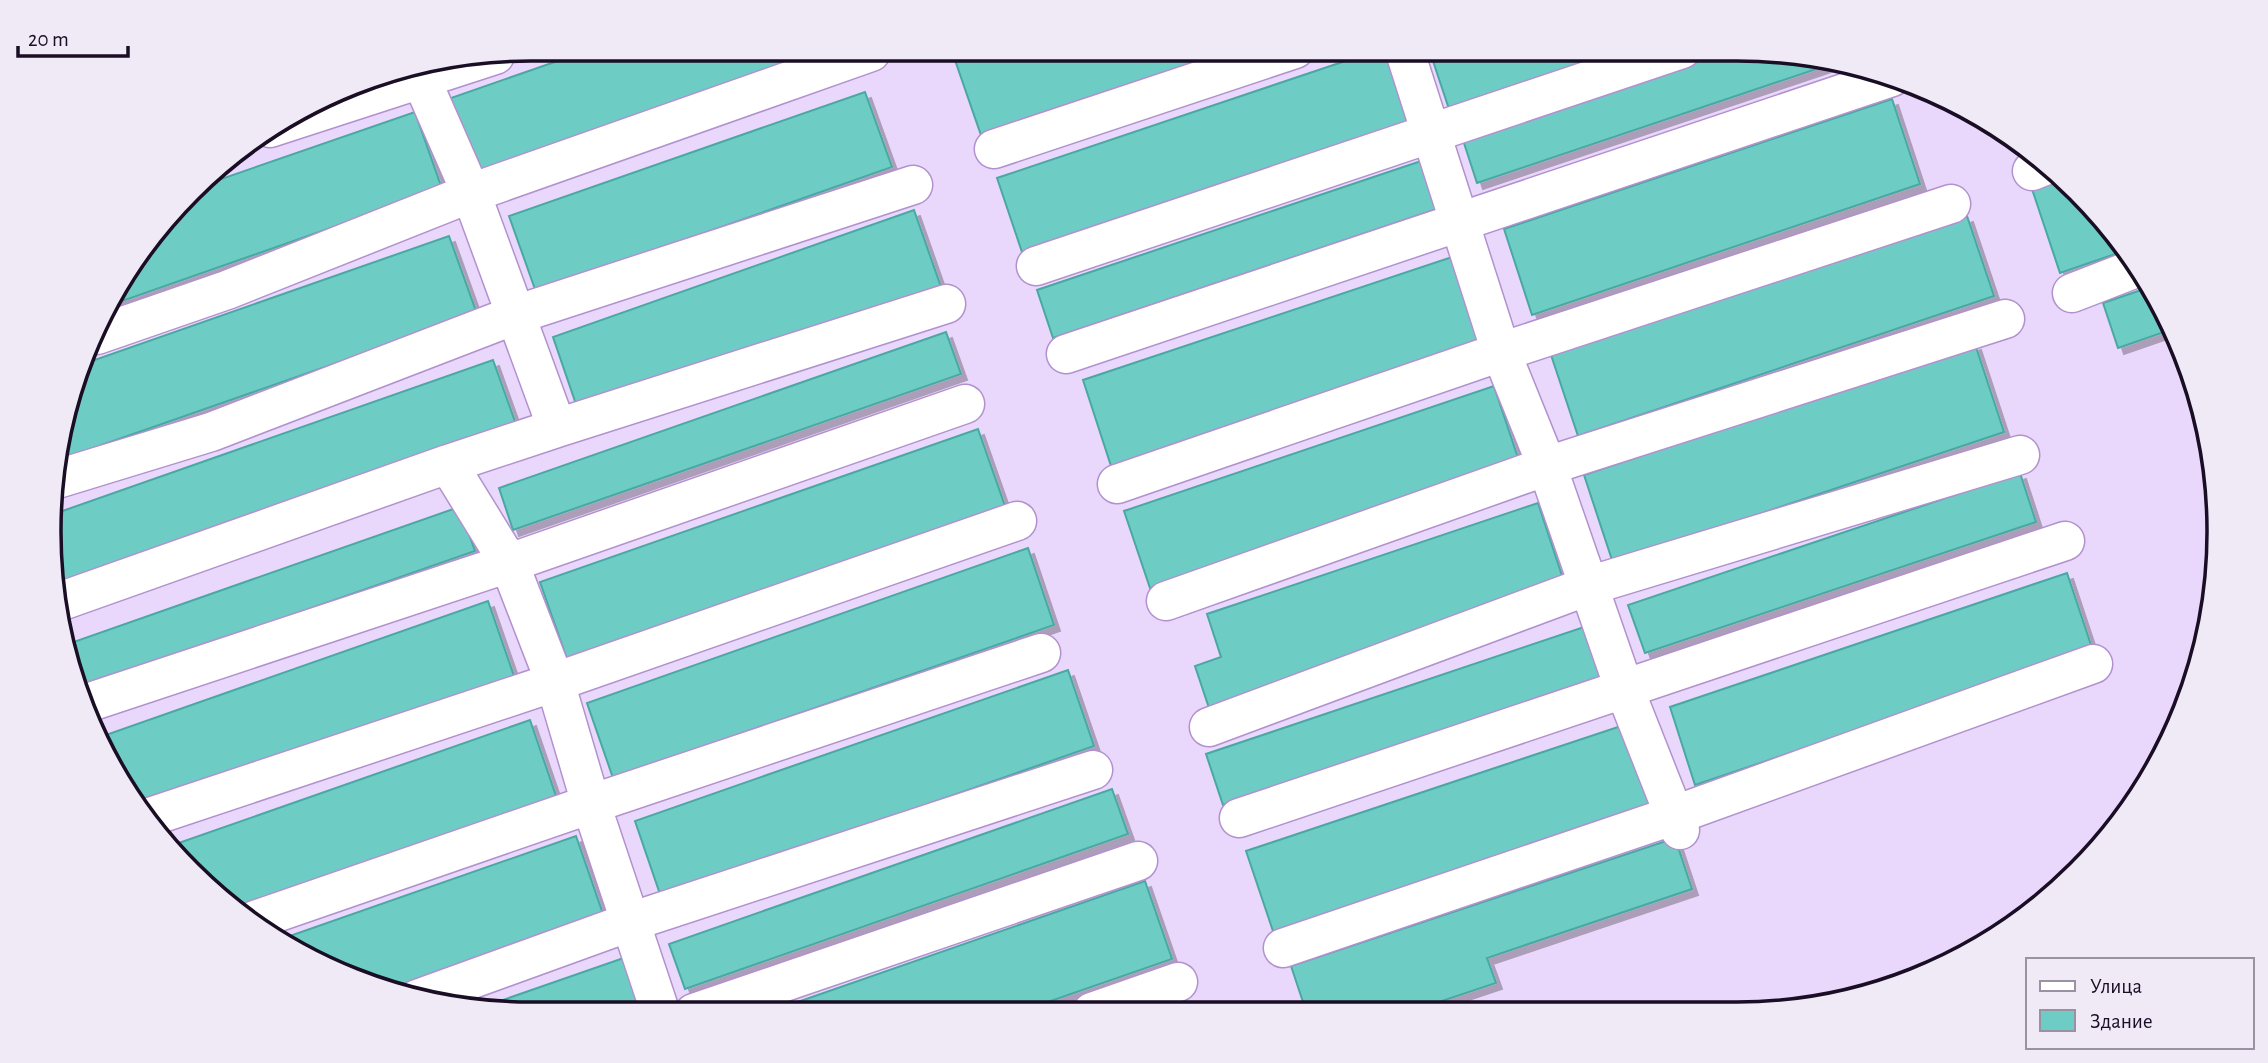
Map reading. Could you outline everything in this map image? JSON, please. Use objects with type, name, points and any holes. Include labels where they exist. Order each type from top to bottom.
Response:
[{"type":"lane","points":[[106,332],[227,290],[471,193],[845,61]]},
{"type":"lane","points":[[994,149],[1259,61]]},
{"type":"lane","points":[[1408,61],[1501,352],[1547,466],[1624,688],[1677,822]]},
{"type":"lane","points":[[1036,266],[1646,61]]},
{"type":"lane","points":[[319,113],[462,66]]},
{"type":"lane","points":[[422,80],[471,193],[557,428]]},
{"type":"lane","points":[[1066,354],[1876,82]]},
{"type":"lane","points":[[64,477],[211,432],[515,315],[913,185]]},
{"type":"lane","points":[[1117,484],[1501,352],[1951,204]]},
{"type":"lane","points":[[2072,293],[2128,271]]},
{"type":"lane","points":[[66,599],[448,464],[946,304]]},
{"type":"lane","points":[[1166,601],[1547,466],[2005,319]]},
{"type":"lane","points":[[93,701],[509,563],[965,404]]},
{"type":"lane","points":[[1209,727],[1588,586],[2020,455]]},
{"type":"lane","points":[[448,464],[509,563],[555,682],[591,804],[657,1002]]},
{"type":"lane","points":[[156,815],[555,682],[1017,521]]},
{"type":"lane","points":[[1238,818],[2065,541]]},
{"type":"lane","points":[[263,917],[1041,653]]},
{"type":"lane","points":[[1283,948],[1677,822],[2092,664]]},
{"type":"lane","points":[[436,992],[630,922],[1093,770]]},
{"type":"lane","points":[[726,1002],[1138,862]]},
{"type":"lane","points":[[1121,1002],[1178,982]]},
{"type":"building","points":[[557,61],[804,61],[474,176],[448,99]]},
{"type":"building","points":[[955,61],[1222,61],[983,141]]},
{"type":"building","points":[[1345,61],[1393,61],[1415,127],[1024,258],[997,178]]},
{"type":"building","points":[[1433,61],[1591,61],[1449,109]]},
{"type":"building","points":[[1677,61],[1767,62],[1818,68],[1477,183],[1461,134]]},
{"type":"building","points":[[865,92],[892,167],[536,292],[509,216]]},
{"type":"building","points":[[1892,99],[1920,184],[1532,315],[1504,229]]},
{"type":"building","points":[[415,112],[442,189],[121,301],[158,245],[219,180]]},
{"type":"building","points":[[1424,160],[1440,208],[1053,338],[1037,290]]},
{"type":"building","points":[[2052,183],[2090,221],[2116,254],[2060,273],[2032,189]]},
{"type":"building","points":[[914,210],[941,287],[579,413],[553,337]]},
{"type":"building","points":[[1967,216],[1994,296],[1578,436],[1551,355]]},
{"type":"building","points":[[449,236],[477,314],[67,457],[77,410],[94,360]]},
{"type":"building","points":[[1452,257],[1481,345],[1112,469],[1083,380]]},
{"type":"building","points":[[2140,290],[2162,333],[2118,348],[2103,303]]},
{"type":"building","points":[[946,332],[961,374],[513,530],[499,488]]},
{"type":"building","points":[[1975,344],[2004,432],[1613,563],[1584,475]]},
{"type":"building","points":[[493,360],[518,430],[64,588],[62,511]]},
{"type":"building","points":[[1494,386],[1521,467],[1151,591],[1124,511]]},
{"type":"building","points":[[978,429],[1006,509],[568,662],[540,582]]},
{"type":"building","points":[[2020,473],[2036,522],[1645,653],[1628,605]]},
{"type":"building","points":[[1538,503],[1566,588],[1209,708],[1195,666],[1221,657],[1207,614]]},
{"type":"building","points":[[459,507],[475,551],[87,686],[74,642]]},
{"type":"building","points":[[1028,548],[1054,625],[613,778],[587,703]]},
{"type":"building","points":[[2067,573],[2093,651],[1695,785],[1670,707]]},
{"type":"building","points":[[488,601],[515,679],[150,806],[124,767],[108,734]]},
{"type":"building","points":[[1587,626],[1603,676],[1223,805],[1206,754]]},
{"type":"building","points":[[1068,670],[1094,746],[661,897],[635,821]]},
{"type":"building","points":[[530,720],[556,796],[245,905],[179,843]]},
{"type":"building","points":[[1630,723],[1657,805],[1274,934],[1246,851]]},
{"type":"building","points":[[1112,789],[1128,834],[685,989],[669,944]]},
{"type":"building","points":[[576,836],[603,914],[404,984],[352,966],[291,936]]},
{"type":"building","points":[[1675,838],[1692,889],[1487,958],[1496,983],[1439,1002],[1303,1002],[1291,966]]},
{"type":"building","points":[[1145,881],[1172,959],[1048,1002],[798,1002]]},
{"type":"building","points":[[635,954],[651,1001],[532,1002],[500,1001]]}]
